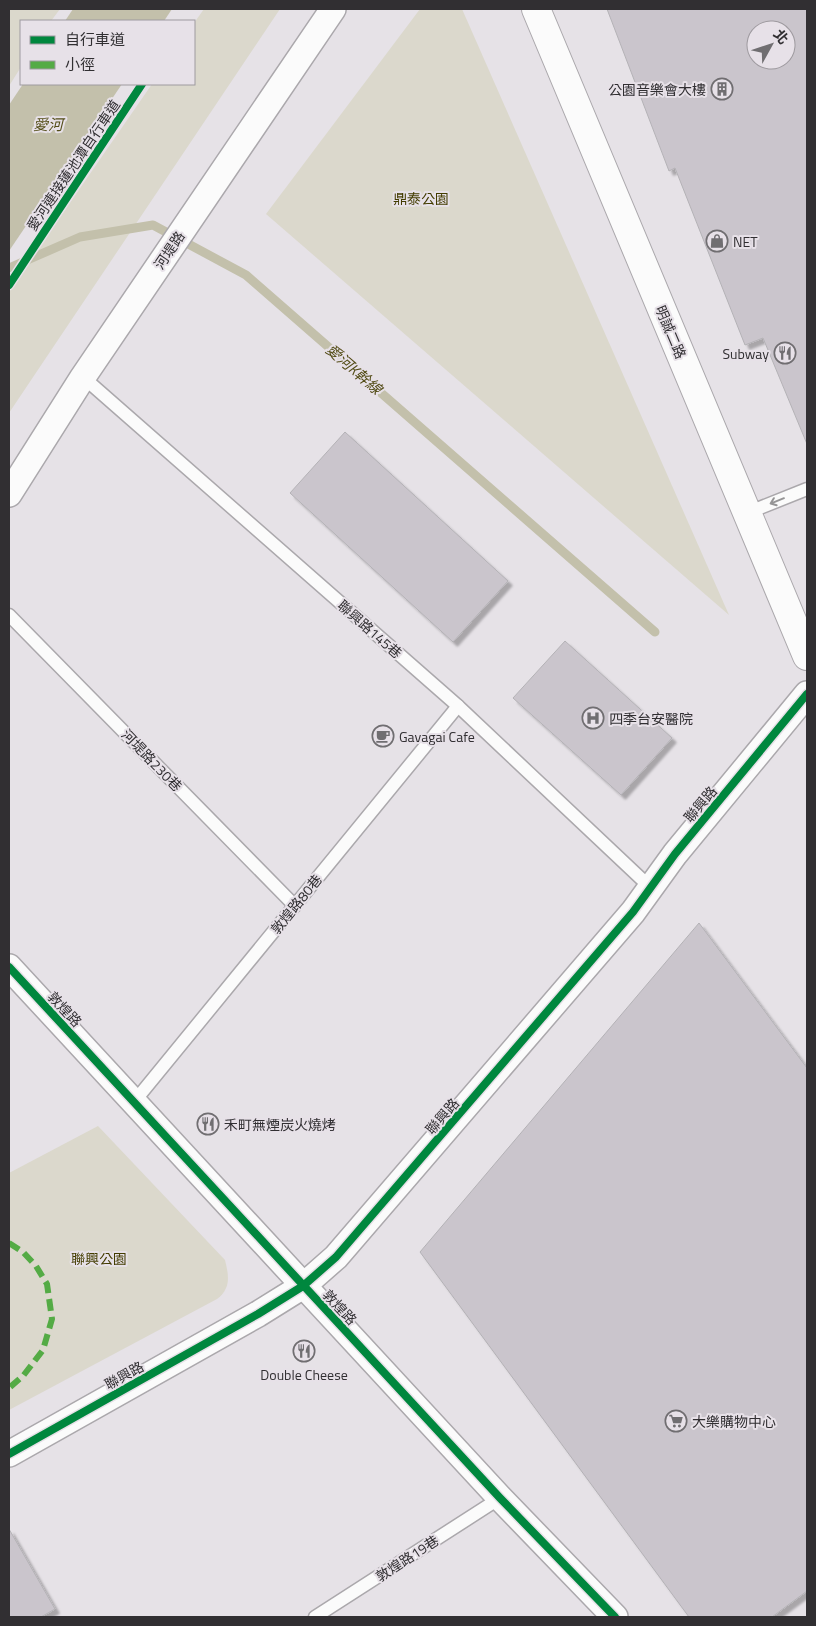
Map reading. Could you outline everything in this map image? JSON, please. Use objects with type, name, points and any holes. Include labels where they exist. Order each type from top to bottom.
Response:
[{"type":"street","name":"河堤路","points":[[9,494],[83,377],[333,9]]},
{"type":"street","name":"明誠二路","points":[[536,9],[747,513],[804,637]]},
{"type":"street","name":"聯興路","points":[[9,1454],[258,1314],[303,1286],[344,1249],[613,935],[651,888],[675,854],[807,694]]},
{"type":"street","name":"敦煌路","points":[[9,967],[500,1498],[615,1617]]},
{"type":"lane","name":"聯興路145巷","points":[[83,377],[458,706],[651,888]]},
{"type":"lane","points":[[747,513],[807,489]]},
{"type":"lane","name":"河堤路230巷","points":[[9,615],[295,906]]},
{"type":"lane","name":"敦煌路80巷","points":[[134,1102],[458,706]]},
{"type":"lane","name":"敦煌路19巷","points":[[314,1617],[500,1498]]},
{"type":"green space","points":[[9,9],[60,9],[52,20],[20,20],[20,69],[9,86]]},
{"type":"green space","points":[[204,9],[280,9],[9,413],[9,291],[151,85],[195,85],[195,22]]},
{"type":"green space","name":"鼎泰公園","points":[[420,9],[462,9],[729,615],[266,214]]},
{"type":"green space","name":"聯興公園","points":[[98,1126],[225,1260],[228,1276],[227,1286],[222,1295],[217,1299],[9,1410],[9,1173]]},
{"type":"water","points":[[73,9],[172,9],[165,20],[66,20]]},
{"type":"water","name":"愛河","points":[[22,85],[121,85],[9,251],[9,105]]},
{"type":"building","points":[[607,9],[807,9],[807,444],[763,338],[745,345],[675,168],[669,171]]},
{"type":"building","points":[[345,432],[508,581],[453,642],[290,493]]},
{"type":"building","name":"四季台安醫院","points":[[565,641],[672,738],[621,795],[513,698]]},
{"type":"building","name":"大樂購物中心","points":[[699,923],[807,1068],[807,1591],[772,1617],[689,1617],[420,1252]]},
{"type":"building","points":[[9,1529],[55,1609],[41,1617],[9,1617]]},
{"type":"waterway","name":"愛河K幹線","points":[[9,268],[80,237],[153,225],[246,275],[655,632]]},
{"type":"marked path","points":[[9,1243],[23,1252],[36,1266],[47,1284],[52,1319],[43,1350],[23,1376],[9,1388]]},
{"type":"cycle path","name":"愛河連接蓮池潭自行車道","points":[[9,285],[141,85]]},
{"type":"cycle path","points":[[9,1454],[258,1314],[303,1286],[336,1257],[633,912],[675,854],[807,694]]},
{"type":"cycle path","points":[[9,967],[500,1498],[615,1617]]},
{"type":"place","name":"公園音樂會大樓","points":[[722,89]]},
{"type":"place","name":"NET","points":[[717,241]]},
{"type":"place","name":"Subway","points":[[785,353]]},
{"type":"place","name":"四季台安醫院","points":[[593,718]]},
{"type":"place","name":"Gavagai Cafe","points":[[383,736]]},
{"type":"place","name":"禾町無煙炭火燒烤","points":[[208,1124]]},
{"type":"place","name":"Double Cheese","points":[[304,1351]]},
{"type":"place","name":"大樂購物中心","points":[[676,1421]]}]
